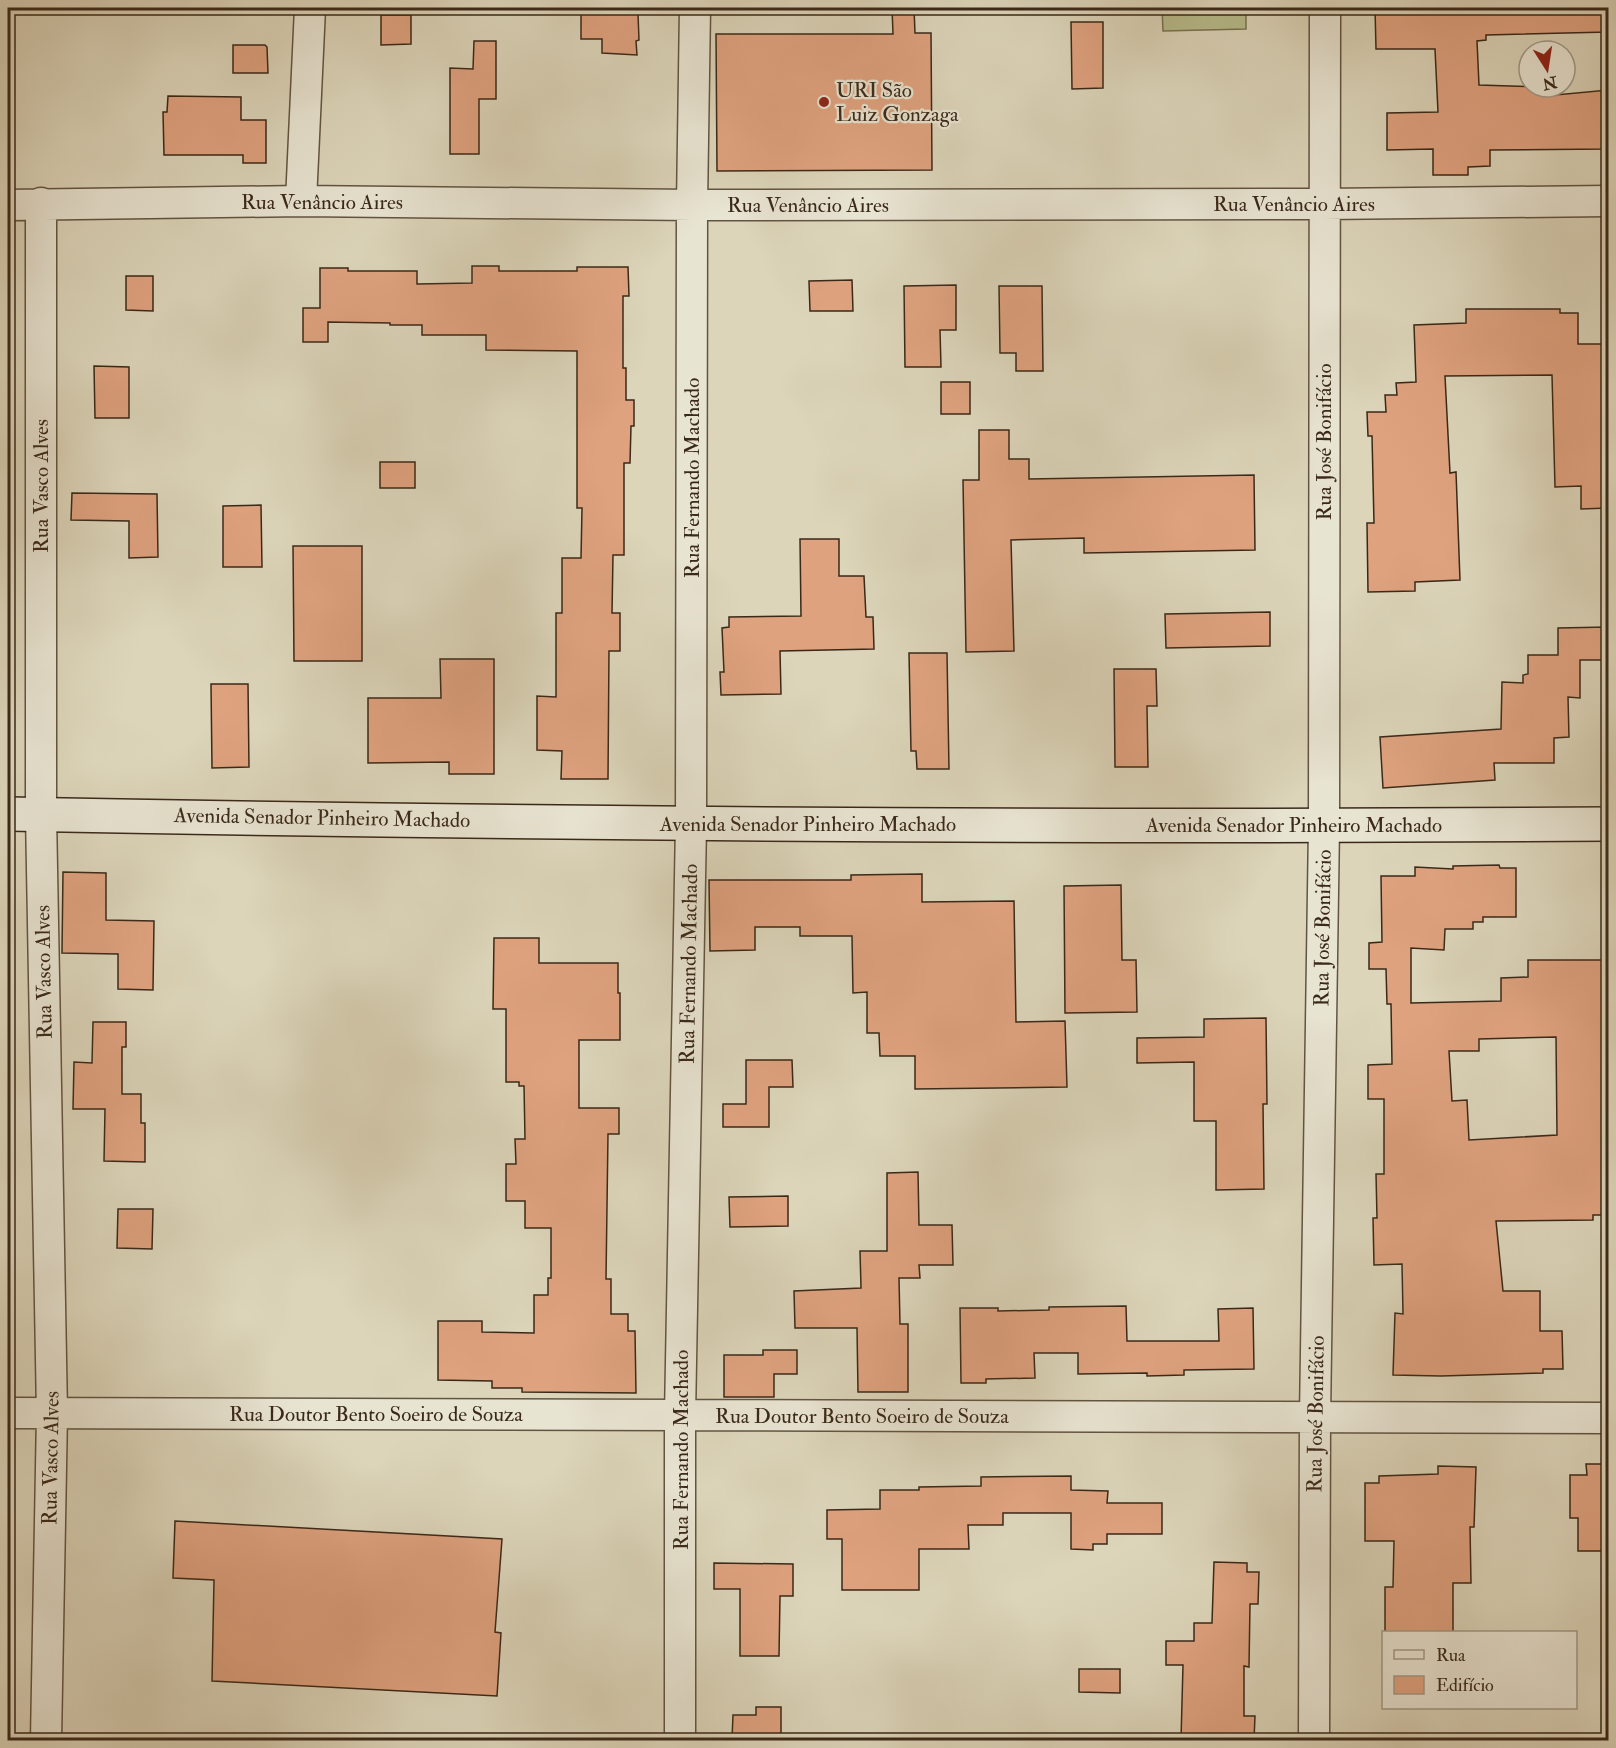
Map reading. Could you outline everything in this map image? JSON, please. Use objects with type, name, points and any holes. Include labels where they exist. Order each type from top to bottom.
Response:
[{"type":"main road","name":"Avenida Senador Pinheiro Machado","points":[[8,813],[691,824],[1324,826],[1608,824]]},
{"type":"street","points":[[301,201],[310,8]]},
{"type":"street","name":"Rua Fernando Machado","points":[[680,1740],[680,1416],[691,824],[692,205],[695,8]]},
{"type":"street","name":"Rua José Bonifácio","points":[[1314,1740],[1315,1417],[1324,826],[1325,8]]},
{"type":"street","name":"Rua Venâncio Aires","points":[[8,205],[301,201],[692,205],[1608,201]]},
{"type":"street","name":"Rua Vasco Alves","points":[[40,203],[41,814],[52,1413],[46,1740]]},
{"type":"street","name":"Rua Doutor Bento Soeiro de Souza","points":[[8,1413],[1608,1418]]},
{"type":"green space","points":[[1162,8],[1246,8],[1246,29],[1163,31]]},
{"type":"building","name":"URI São Luiz Gonzaga","points":[[892,8],[914,8],[915,33],[931,33],[932,170],[717,171],[716,34],[893,34]]},
{"type":"building","points":[[1375,8],[1608,8],[1608,32],[1486,35],[1486,40],[1477,41],[1479,85],[1517,86],[1517,99],[1577,99],[1577,93],[1608,90],[1608,149],[1490,150],[1490,166],[1468,167],[1468,175],[1433,175],[1433,149],[1387,150],[1387,113],[1438,112],[1435,49],[1376,49]]},
{"type":"building","points":[[581,14],[638,14],[637,55],[602,53],[602,39],[581,39]]},
{"type":"building","points":[[381,15],[411,15],[411,44],[381,45]]},
{"type":"building","name":"URI São Luiz Gonzaga","points":[[1071,22],[1103,22],[1103,88],[1072,89]]},
{"type":"building","points":[[474,41],[496,41],[496,99],[479,99],[479,154],[450,154],[450,68],[473,69]]},
{"type":"building","points":[[233,45],[265,45],[268,73],[233,73]]},
{"type":"building","points":[[168,96],[241,97],[241,120],[266,120],[266,163],[243,163],[243,155],[164,155],[163,112],[167,112]]},
{"type":"building","points":[[472,266],[499,266],[499,271],[577,271],[577,267],[628,267],[629,296],[623,296],[623,368],[626,368],[626,400],[634,400],[634,426],[631,426],[630,463],[624,463],[624,555],[613,555],[612,613],[620,613],[620,651],[609,651],[608,779],[561,779],[562,751],[537,750],[537,696],[556,697],[556,613],[562,613],[562,558],[581,558],[582,508],[577,508],[577,351],[486,350],[486,335],[422,335],[422,325],[390,325],[390,323],[328,322],[328,342],[303,342],[303,308],[320,308],[320,268],[348,268],[348,271],[417,271],[417,284],[472,283]]},
{"type":"building","points":[[126,276],[153,276],[153,311],[126,310]]},
{"type":"building","points":[[852,280],[853,311],[810,311],[809,281]]},
{"type":"building","points":[[956,285],[956,330],[940,330],[941,367],[905,367],[904,286]]},
{"type":"building","points":[[999,286],[1042,286],[1043,371],[1016,371],[1016,353],[1000,353]]},
{"type":"building","points":[[1466,309],[1560,309],[1560,313],[1578,313],[1578,344],[1608,344],[1608,508],[1581,509],[1581,486],[1555,487],[1552,375],[1445,376],[1450,473],[1456,472],[1460,580],[1415,582],[1415,591],[1368,592],[1367,523],[1374,523],[1372,436],[1368,436],[1367,412],[1386,412],[1385,395],[1397,395],[1396,383],[1416,382],[1414,325],[1466,323]]},
{"type":"building","points":[[94,366],[129,367],[129,418],[95,418]]},
{"type":"building","points":[[941,382],[970,382],[970,414],[941,414]]},
{"type":"building","points":[[979,430],[1009,430],[1009,459],[1029,459],[1029,479],[1254,475],[1255,550],[1084,553],[1084,538],[1011,540],[1014,651],[966,652],[963,480],[979,480]]},
{"type":"building","points":[[380,462],[415,462],[415,488],[380,488]]},
{"type":"building","points":[[72,493],[157,494],[158,557],[129,558],[129,521],[71,520]]},
{"type":"building","points":[[261,505],[262,567],[223,567],[223,506]]},
{"type":"building","points":[[800,539],[839,539],[839,576],[864,576],[866,617],[873,617],[874,649],[780,651],[781,694],[721,695],[720,672],[724,672],[722,628],[729,627],[729,617],[801,616]]},
{"type":"building","points":[[293,546],[362,546],[362,661],[294,661]]},
{"type":"building","points":[[1270,612],[1270,646],[1166,648],[1165,614]]},
{"type":"building","points":[[1608,627],[1608,660],[1580,660],[1580,698],[1568,697],[1569,737],[1554,738],[1554,763],[1494,763],[1495,780],[1383,788],[1380,737],[1501,729],[1502,682],[1523,683],[1523,675],[1528,674],[1528,655],[1558,655],[1558,628]]},
{"type":"building","points":[[909,653],[947,653],[949,769],[917,769],[916,751],[911,751]]},
{"type":"building","points":[[440,659],[494,659],[494,774],[449,774],[449,762],[368,763],[368,698],[441,698]]},
{"type":"building","points":[[1114,669],[1156,669],[1157,706],[1147,706],[1148,767],[1115,767]]},
{"type":"building","points":[[211,684],[248,684],[249,767],[212,768]]},
{"type":"building","points":[[1499,865],[1500,868],[1516,868],[1516,917],[1483,917],[1483,922],[1473,922],[1473,929],[1445,929],[1444,950],[1411,948],[1411,1003],[1501,1001],[1501,978],[1528,977],[1528,960],[1608,960],[1608,1215],[1593,1215],[1593,1220],[1496,1221],[1503,1291],[1540,1291],[1540,1331],[1562,1331],[1563,1369],[1543,1369],[1543,1373],[1393,1375],[1395,1313],[1403,1314],[1402,1264],[1374,1265],[1373,1218],[1377,1218],[1376,1174],[1384,1174],[1384,1099],[1368,1099],[1368,1065],[1392,1064],[1391,1004],[1387,1004],[1386,969],[1369,969],[1369,943],[1382,942],[1381,876],[1415,876],[1415,867],[1453,869],[1453,866]],"holes":[[[1556,1037],[1557,1135],[1469,1140],[1467,1100],[1452,1101],[1449,1051],[1479,1051],[1479,1039]]]},
{"type":"building","points":[[63,872],[106,873],[106,920],[154,921],[153,990],[118,989],[118,954],[62,953]]},
{"type":"building","points":[[922,874],[922,902],[1014,901],[1016,1022],[1065,1021],[1067,1087],[915,1089],[915,1056],[880,1056],[879,1033],[867,1033],[867,992],[853,993],[852,936],[800,936],[800,927],[755,927],[755,950],[710,951],[709,880],[851,880],[851,875]]},
{"type":"building","points":[[1121,885],[1122,960],[1136,960],[1137,1012],[1065,1013],[1064,886]]},
{"type":"building","points":[[494,938],[539,938],[539,963],[618,963],[620,1040],[579,1040],[579,1108],[619,1108],[619,1134],[608,1134],[606,1279],[611,1279],[611,1314],[628,1314],[628,1331],[635,1331],[636,1393],[522,1392],[522,1388],[492,1388],[492,1381],[438,1380],[438,1321],[482,1321],[482,1332],[534,1333],[534,1295],[548,1295],[548,1278],[551,1278],[551,1228],[525,1228],[525,1201],[506,1201],[506,1164],[516,1164],[515,1139],[525,1139],[524,1086],[519,1086],[519,1082],[506,1082],[506,1009],[493,1009]]},
{"type":"building","points":[[1266,1018],[1267,1104],[1263,1104],[1264,1189],[1216,1190],[1216,1121],[1194,1121],[1194,1062],[1137,1063],[1137,1038],[1204,1037],[1204,1019]]},
{"type":"building","points":[[93,1022],[126,1022],[126,1047],[122,1047],[122,1094],[141,1094],[141,1123],[145,1123],[145,1162],[104,1161],[105,1109],[73,1109],[74,1062],[92,1063]]},
{"type":"building","points":[[746,1060],[792,1060],[793,1087],[769,1087],[769,1127],[723,1127],[723,1104],[746,1104]]},
{"type":"building","points":[[918,1172],[919,1225],[952,1225],[953,1265],[919,1265],[920,1278],[899,1278],[900,1324],[908,1324],[908,1392],[858,1392],[857,1328],[795,1328],[794,1291],[861,1288],[860,1251],[887,1251],[887,1173]]},
{"type":"building","points":[[788,1196],[788,1226],[730,1227],[729,1197]]},
{"type":"building","points":[[118,1209],[153,1209],[152,1249],[117,1248]]},
{"type":"building","points":[[1126,1306],[1127,1341],[1219,1341],[1218,1309],[1253,1308],[1254,1369],[1184,1370],[1184,1375],[1078,1374],[1078,1353],[1034,1353],[1035,1378],[986,1379],[986,1383],[961,1383],[960,1308],[998,1308],[998,1311],[1049,1310],[1049,1307]]},
{"type":"building","points":[[763,1350],[797,1350],[797,1374],[774,1374],[774,1397],[724,1397],[724,1355],[763,1355]]},
{"type":"building","points":[[1586,1464],[1608,1464],[1608,1551],[1578,1551],[1578,1518],[1570,1518],[1570,1475],[1587,1475]]},
{"type":"building","points":[[1438,1466],[1476,1467],[1474,1527],[1470,1527],[1471,1583],[1453,1583],[1453,1631],[1385,1631],[1385,1587],[1393,1587],[1394,1541],[1365,1541],[1365,1483],[1379,1483],[1379,1476],[1438,1474]]},
{"type":"building","points":[[1071,1476],[1071,1490],[1108,1491],[1107,1503],[1162,1503],[1162,1534],[1107,1534],[1107,1544],[1093,1544],[1093,1550],[1071,1549],[1071,1513],[1003,1513],[1003,1525],[968,1525],[969,1549],[919,1549],[919,1590],[842,1590],[842,1539],[827,1539],[827,1510],[880,1509],[880,1490],[981,1486],[981,1477]]},
{"type":"building","points":[[175,1521],[502,1539],[495,1632],[501,1633],[497,1696],[212,1681],[214,1580],[173,1578]]},
{"type":"building","points":[[1214,1562],[1247,1563],[1247,1572],[1259,1572],[1258,1604],[1250,1604],[1249,1667],[1244,1666],[1244,1716],[1255,1716],[1254,1740],[1181,1740],[1183,1665],[1166,1665],[1166,1641],[1194,1641],[1194,1623],[1212,1623]]},
{"type":"building","points":[[714,1563],[793,1564],[793,1596],[780,1596],[779,1656],[740,1656],[740,1589],[714,1589]]},
{"type":"building","points":[[1079,1669],[1120,1669],[1120,1693],[1079,1692]]},
{"type":"building","points":[[756,1707],[781,1707],[781,1739],[732,1739],[733,1715],[756,1715]]},
{"type":"place","name":"URI São Luiz Gonzaga","points":[[824,102]]}]
